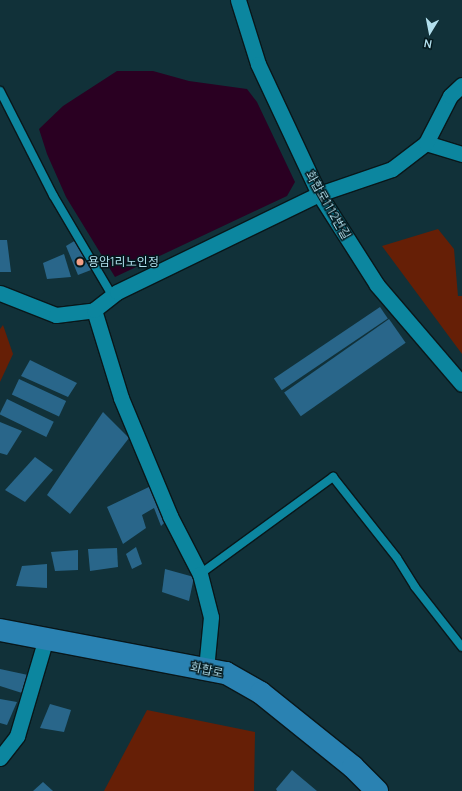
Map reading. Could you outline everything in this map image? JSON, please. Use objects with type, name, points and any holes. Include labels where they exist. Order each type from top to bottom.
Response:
[{"type":"main road","name":"화합로","points":[[0,630],[226,673],[261,693],[353,767],[377,791]]},
{"type":"street","name":"화합로1112번길","points":[[238,0],[258,64],[319,194],[377,285],[462,384]]},
{"type":"street","points":[[0,293],[56,315],[94,310],[112,295],[319,194],[392,169],[426,143],[450,96],[462,85]]},
{"type":"street","points":[[426,143],[462,154]]},
{"type":"street","points":[[94,310],[121,398],[170,516],[200,574],[211,618],[206,669]]},
{"type":"street","points":[[0,758],[17,736],[46,638]]},
{"type":"lane","points":[[0,91],[53,195],[112,295]]},
{"type":"lane","points":[[200,574],[332,477],[396,558],[415,586],[462,647]]},
{"type":"shaded area","points":[[117,71],[153,71],[189,81],[247,89],[257,102],[295,182],[287,196],[115,277],[66,197],[47,154],[39,129],[63,106]]},
{"type":"shaded area","points":[[438,229],[454,249],[458,296],[462,296],[462,354],[382,246]]},
{"type":"shaded area","points":[[3,325],[13,354],[0,382],[0,329]]},
{"type":"shaded area","points":[[147,710],[255,732],[254,791],[104,791]]},
{"type":"building","points":[[0,240],[7,240],[11,272],[0,272]]},
{"type":"building","name":"용암1리노인정","points":[[76,240],[91,270],[78,275],[66,246]]},
{"type":"building","points":[[64,254],[71,277],[47,279],[43,263]]},
{"type":"building","points":[[380,307],[388,319],[282,390],[274,379]]},
{"type":"building","points":[[389,319],[406,343],[301,416],[284,392]]},
{"type":"building","points":[[30,360],[77,383],[68,397],[21,376]]},
{"type":"building","points":[[19,379],[66,401],[59,416],[12,394]]},
{"type":"building","points":[[7,399],[54,422],[46,437],[0,415]]},
{"type":"building","points":[[103,412],[129,438],[70,514],[47,495]]},
{"type":"building","points":[[0,422],[22,431],[7,455],[0,453]]},
{"type":"building","points":[[35,457],[53,470],[25,502],[5,490]]},
{"type":"building","points":[[151,486],[166,521],[161,526],[154,508],[142,515],[146,528],[123,544],[107,507]]},
{"type":"building","points":[[136,547],[142,564],[132,569],[126,554]]},
{"type":"building","points":[[117,548],[118,567],[90,571],[88,549]]},
{"type":"building","points":[[78,550],[78,570],[55,571],[51,552]]},
{"type":"building","points":[[47,564],[47,588],[16,586],[22,566]]},
{"type":"building","points":[[165,569],[194,577],[189,601],[162,592]]},
{"type":"building","points":[[0,669],[28,675],[22,693],[0,686]]},
{"type":"building","points":[[0,699],[17,702],[7,725],[0,723]]},
{"type":"building","points":[[50,704],[71,710],[64,732],[40,728]]},
{"type":"building","points":[[292,770],[317,791],[277,791],[276,789]]},
{"type":"building","points":[[43,782],[53,791],[33,791]]},
{"type":"place","name":"용암1리노인정","points":[[80,262]]}]
